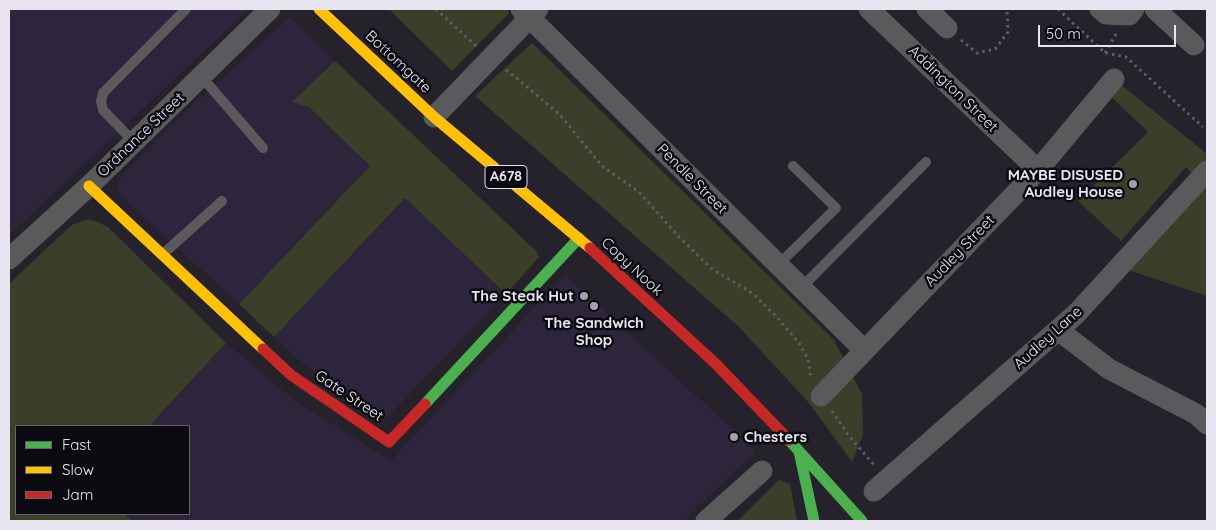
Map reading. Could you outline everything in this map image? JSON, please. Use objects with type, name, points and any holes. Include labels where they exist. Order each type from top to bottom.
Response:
[{"type":"main road","name":"Bottomgate","points":[[319,9],[434,117]]},
{"type":"main road","name":"Copy Nook","points":[[434,117],[578,238],[716,364],[816,469],[862,521]]},
{"type":"main road","name":"Gate Street","points":[[89,186],[291,375],[389,442],[578,238]]},
{"type":"main road","points":[[799,451],[814,521]]},
{"type":"main road","points":[[816,469],[826,495]]},
{"type":"street","name":"Ordnance Street","points":[[9,259],[89,186],[270,9]]},
{"type":"street","name":"Addington Street","points":[[869,9],[1038,170]]},
{"type":"street","points":[[927,9],[947,28]]},
{"type":"street","points":[[1100,9],[1106,14],[1129,15],[1134,9]]},
{"type":"street","points":[[1156,9],[1194,44]]},
{"type":"street","points":[[434,117],[490,59],[529,12]]},
{"type":"street","name":"Pendle Street","points":[[529,12],[800,288],[864,350]]},
{"type":"street","name":"Audley Street","points":[[821,396],[1038,170],[1114,79]]},
{"type":"street","name":"Audley Lane","points":[[880,485],[1076,314],[1207,171]]},
{"type":"street","points":[[1058,330],[1109,369],[1196,414],[1207,424]]},
{"type":"street","points":[[706,521],[762,471]]},
{"type":"lane","points":[[134,142],[103,110],[101,101],[103,93],[186,9]]},
{"type":"lane","points":[[201,76],[263,148]]},
{"type":"lane","points":[[800,288],[926,162]]},
{"type":"lane","points":[[778,265],[836,208],[793,166]]},
{"type":"lane","points":[[162,255],[222,201]]},
{"type":"path","points":[[436,9],[490,59],[520,80],[560,115],[602,166],[639,192],[679,237],[712,269],[752,293],[776,316],[799,343],[808,359],[810,378],[880,485]]},
{"type":"path","points":[[947,28],[977,53],[995,50],[1008,32],[1008,9]]},
{"type":"shaded area","points":[[9,9],[249,9],[9,235]]},
{"type":"shaded area","points":[[290,17],[335,61],[293,102],[309,106],[371,165],[239,304],[123,198],[118,190],[118,183],[122,175],[181,115]]},
{"type":"shaded area","points":[[405,198],[506,294],[386,419],[306,366],[274,337]]},
{"type":"shaded area","points":[[565,275],[756,451],[684,521],[132,521],[125,515],[190,515],[190,425],[150,425],[226,343],[294,400],[391,461]]},
{"type":"green space","points":[[389,9],[506,9],[510,12],[452,71]]},
{"type":"green space","points":[[532,43],[834,340],[862,394],[863,435],[852,462],[809,403],[739,327],[475,96]]},
{"type":"green space","points":[[335,61],[536,251],[539,257],[506,294],[405,198],[274,337],[239,304],[370,166],[309,107],[292,102]]},
{"type":"green space","points":[[1114,79],[1207,154],[1207,296],[1119,267],[1199,180],[1186,167],[1121,241],[1078,201],[1148,132],[1104,90]]},
{"type":"green space","points":[[85,220],[93,220],[108,227],[226,343],[150,425],[15,425],[15,515],[125,515],[132,521],[9,521],[9,284],[72,225]]},
{"type":"green space","points":[[779,480],[790,484],[797,521],[737,521]]},
{"type":"traffic: fast","points":[[425,404],[579,238]]},
{"type":"traffic: fast","points":[[789,440],[862,521]]},
{"type":"traffic: fast","points":[[799,451],[814,521]]},
{"type":"traffic: slow","points":[[319,9],[434,117],[590,248]]},
{"type":"traffic: slow","points":[[89,186],[263,349]]},
{"type":"traffic: jam","points":[[590,248],[716,364],[789,440]]},
{"type":"traffic: jam","points":[[263,349],[291,375],[389,442],[425,404]]},
{"type":"place","name":"MAYBE DISUSED Audley House","points":[[1133,184]]},
{"type":"place","name":"The Steak Hut","points":[[584,296]]},
{"type":"place","name":"The Sandwich Shop","points":[[594,306]]},
{"type":"place","name":"Chesters","points":[[734,437]]}]
